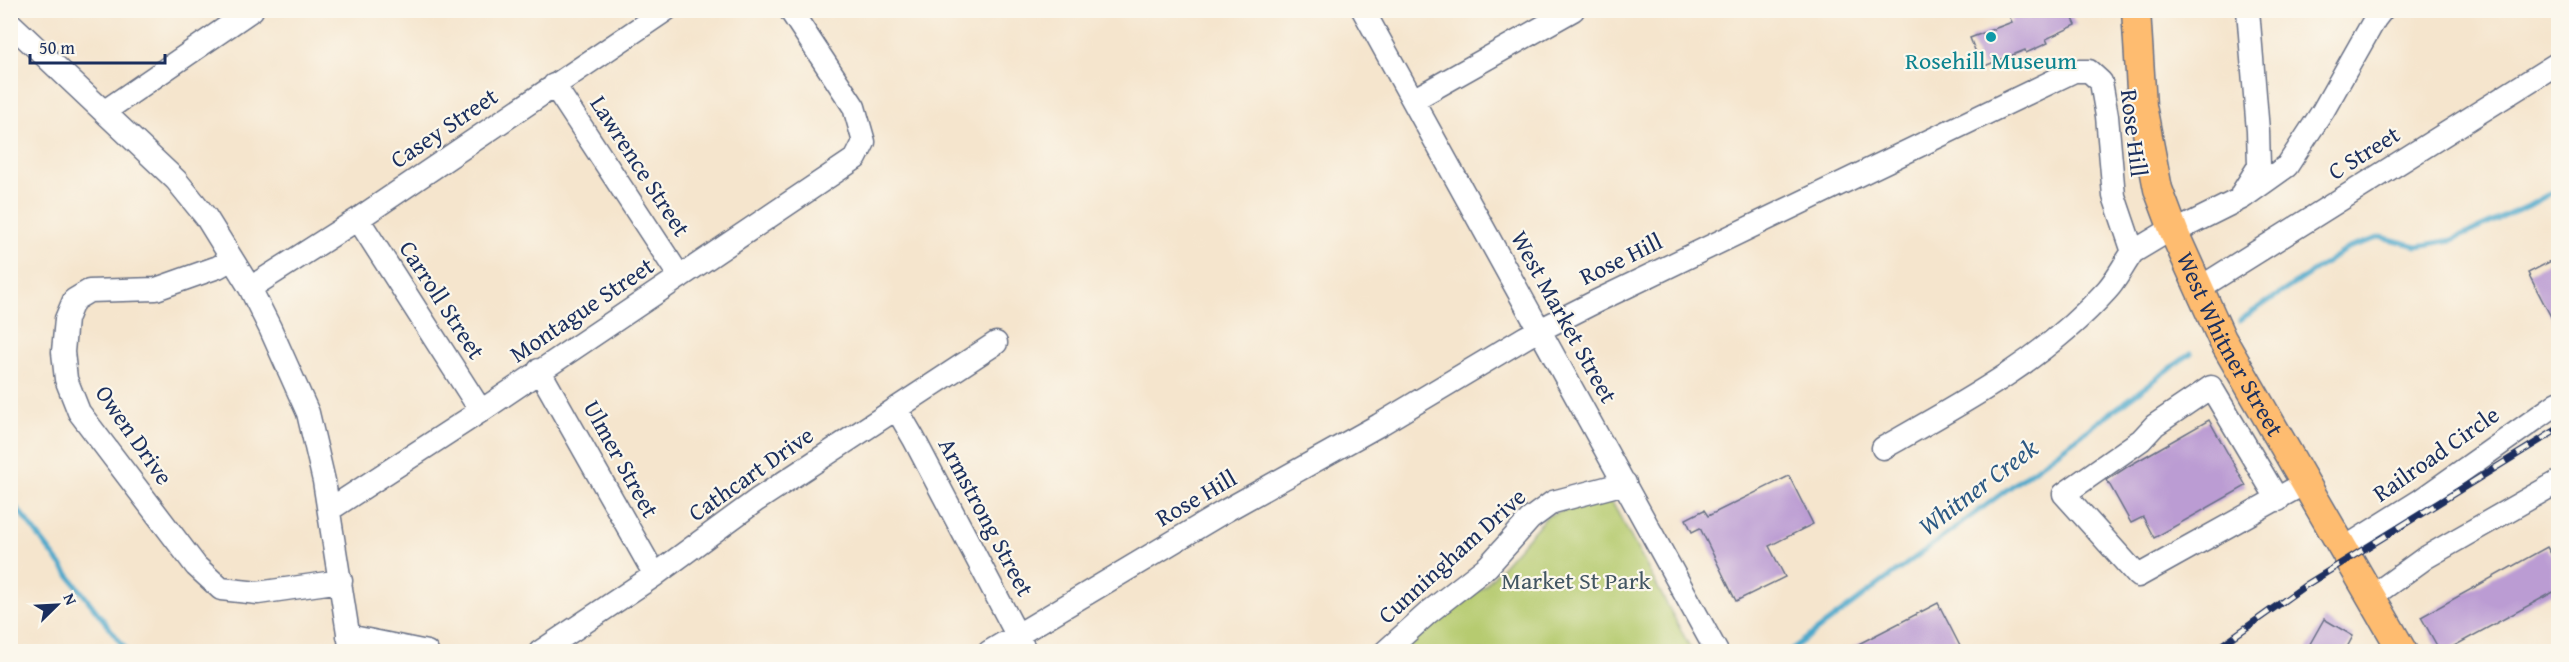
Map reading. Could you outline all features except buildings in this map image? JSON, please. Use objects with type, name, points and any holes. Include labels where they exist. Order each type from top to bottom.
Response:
[{"type":"main road","name":"West Whitner Street","points":[[2136,10],[2142,106],[2158,189],[2174,230],[2198,289],[2244,377],[2371,597],[2395,649]]},
{"type":"street","points":[[105,111],[252,10]]},
{"type":"street","name":"Casey Street","points":[[250,288],[358,219],[666,10]]},
{"type":"street","name":"Montague Street","points":[[329,510],[481,411],[856,158],[864,142],[854,107],[790,10]]},
{"type":"street","name":"West Market Street","points":[[1363,10],[1717,651]]},
{"type":"street","points":[[1413,100],[1573,10]]},
{"type":"street","points":[[2237,201],[2259,166],[2259,131],[2248,10]]},
{"type":"street","points":[[1883,448],[1988,389],[2041,352],[2108,289],[2133,252],[2237,201],[2287,166],[2323,111],[2382,10]]},
{"type":"street","points":[[10,23],[176,180],[206,217],[250,288],[308,413],[329,510],[350,644],[427,651]]},
{"type":"street","name":"C Street","points":[[2198,289],[2559,63]]},
{"type":"street","name":"Rose Hill","points":[[989,651],[1022,643],[1225,511],[1379,425],[1540,330],[2074,71],[2089,71],[2101,82],[2107,116],[2114,196],[2133,252]]},
{"type":"street","name":"Lawrence Street","points":[[554,85],[680,276]]},
{"type":"street","name":"Carroll Street","points":[[358,219],[481,411]]},
{"type":"street","name":"Owen Drive","points":[[232,259],[218,267],[156,289],[89,291],[74,300],[66,319],[63,352],[66,380],[79,412],[196,566],[222,589],[258,593],[341,581]]},
{"type":"street","name":"Cathcart Drive","points":[[540,651],[655,575],[757,500],[996,343]]},
{"type":"street","name":"Ulmer Street","points":[[539,370],[655,575]]},
{"type":"street","points":[[2244,377],[2218,377],[2211,387],[2155,425],[2141,440],[2064,494],[2138,576],[2305,483]]},
{"type":"street","points":[[2223,406],[2244,377]]},
{"type":"street","points":[[2211,387],[2278,500]]},
{"type":"street","name":"Railroad Circle","points":[[2343,549],[2421,500],[2559,403]]},
{"type":"street","name":"Armstrong Street","points":[[896,408],[1022,643]]},
{"type":"street","points":[[2257,464],[2285,448]]},
{"type":"street","points":[[2371,597],[2425,558],[2559,482]]},
{"type":"street","name":"Cunningham Drive","points":[[1385,651],[1428,613],[1488,566],[1530,519],[1553,502],[1625,483]]},
{"type":"green space","name":"Market St Park","points":[[1605,497],[1613,504],[1692,651],[1400,652],[1412,639],[1484,587],[1547,516]]},
{"type":"waterway","name":"Whitner Creek","points":[[2240,320],[2348,248],[2381,237],[2417,246],[2452,240],[2528,206],[2558,189]]},
{"type":"waterway","name":"Whitner Creek","points":[[1788,652],[2191,353]]},
{"type":"waterway","name":"Whitner Creek","points":[[10,499],[128,652]]},
{"type":"railway","points":[[2212,652],[2306,585],[2558,429]]},
{"type":"place","name":"Rosehill Museum","points":[[1991,37]]}]
